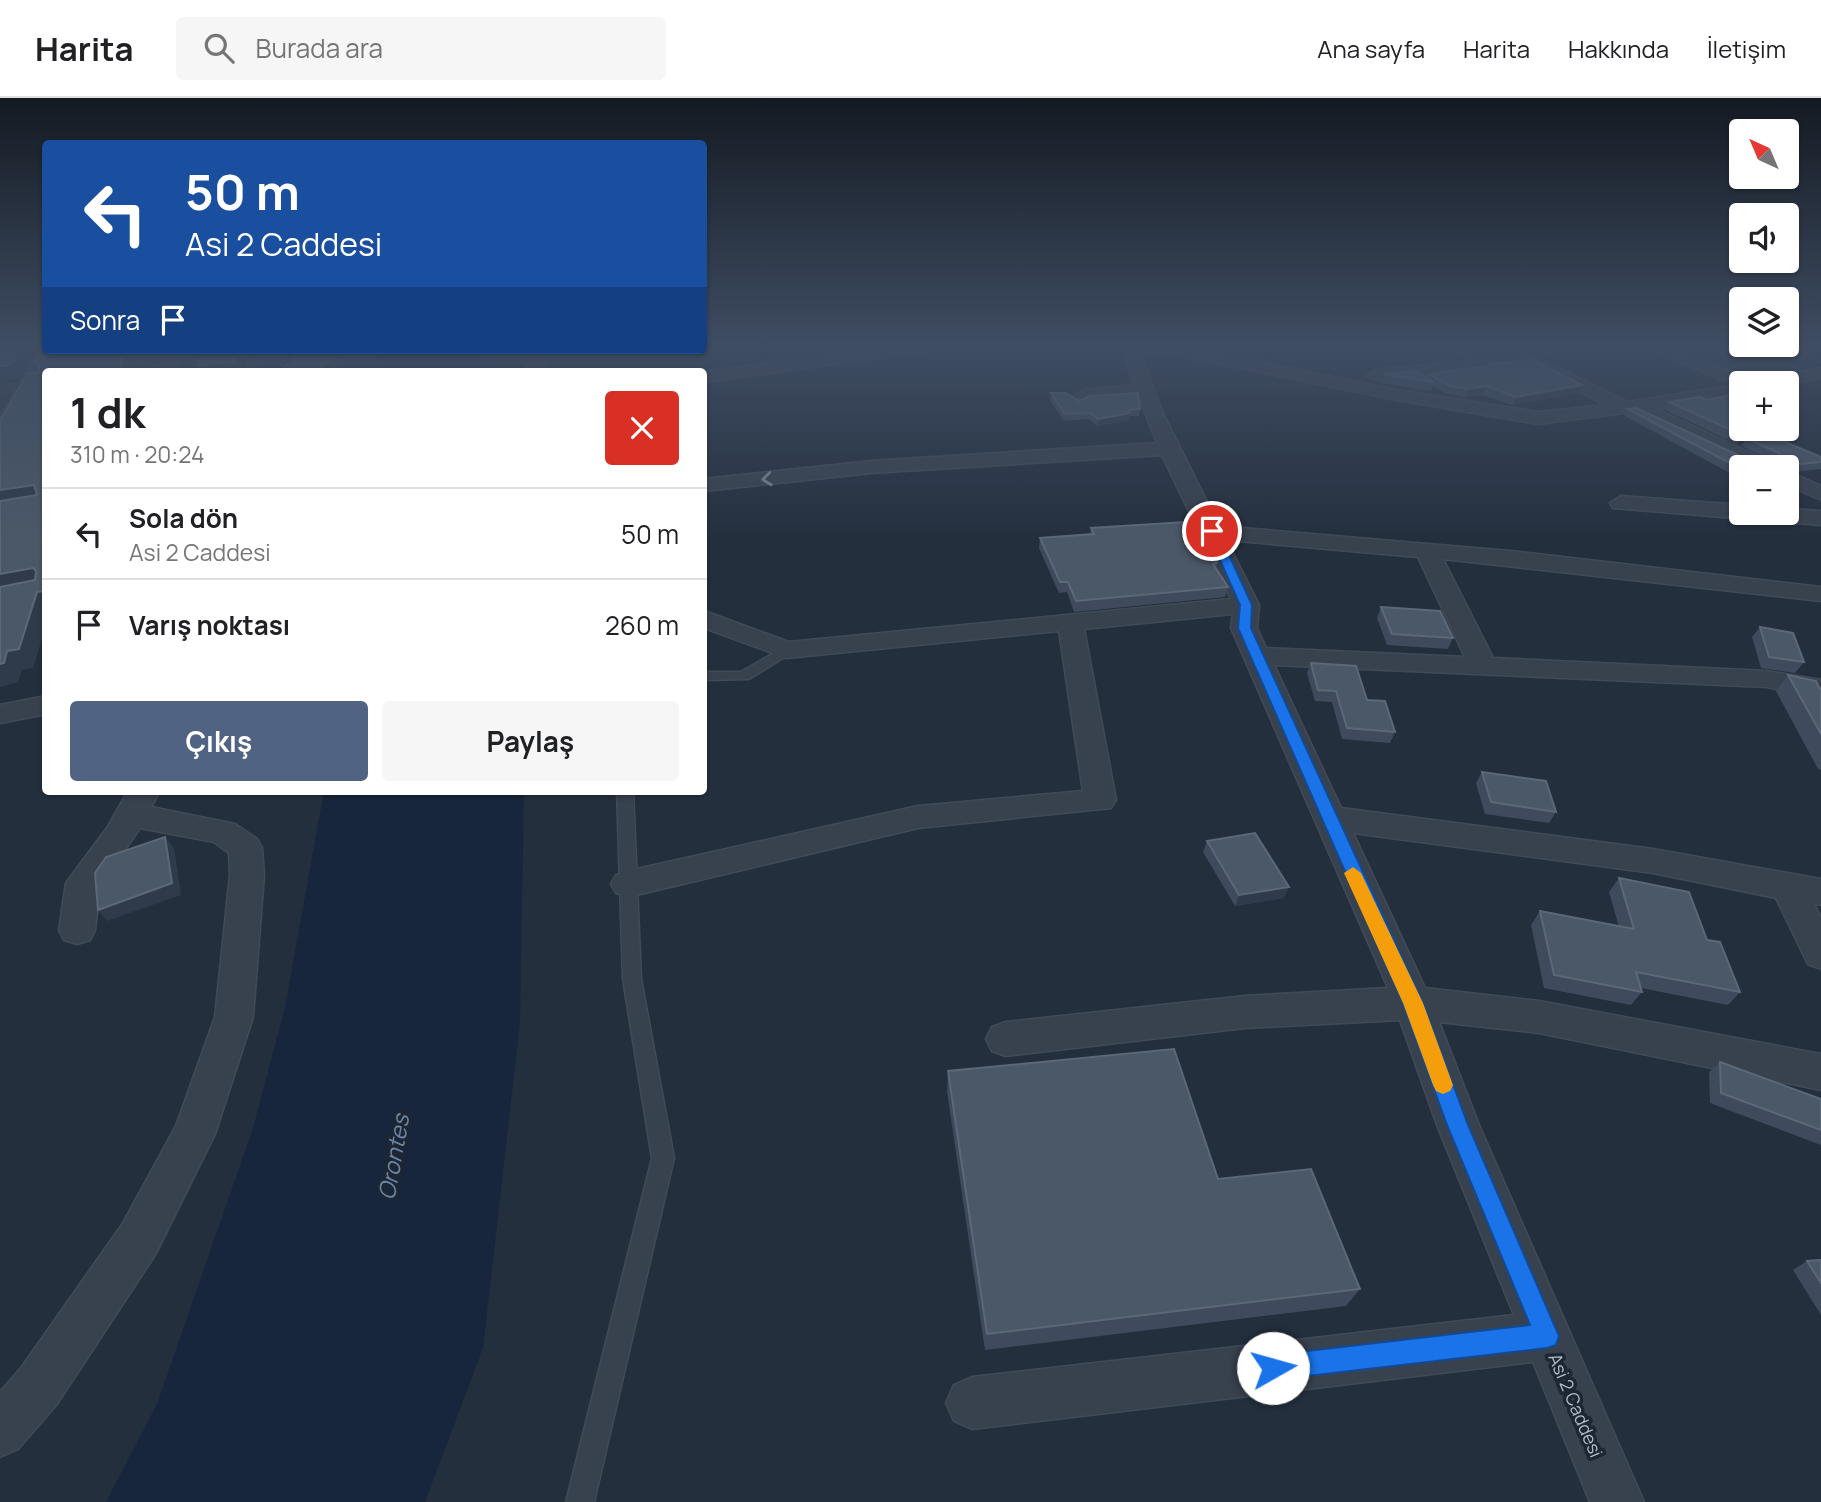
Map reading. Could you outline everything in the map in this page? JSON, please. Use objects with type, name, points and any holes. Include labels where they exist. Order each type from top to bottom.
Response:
[{"type":"street","points":[[0,432],[12,410]]},
{"type":"street","name":"Asi 2 Caddesi","points":[[1154,410],[1170,448],[1246,605],[1244,628],[1327,818],[1413,1003],[1458,1125],[1617,1502]]},
{"type":"street","points":[[1490,410],[1538,418],[1609,410]]},
{"type":"street","points":[[1636,410],[1739,455]]},
{"type":"street","points":[[707,485],[1030,454],[1170,448]]},
{"type":"street","points":[[1799,474],[1821,471]]},
{"type":"street","points":[[1799,482],[1821,494]]},
{"type":"street","points":[[1620,503],[1729,511]]},
{"type":"street","points":[[1799,516],[1821,518]]},
{"type":"street","points":[[1212,531],[1427,551],[1821,594]]},
{"type":"street","points":[[1427,551],[1483,666]]},
{"type":"street","points":[[707,620],[786,650],[1246,605]]},
{"type":"street","points":[[628,884],[918,817],[1100,800],[1070,622]]},
{"type":"street","points":[[1257,656],[1767,679],[1821,689]]},
{"type":"street","points":[[0,714],[42,706]]},
{"type":"street","points":[[0,1431],[38,1386],[139,1239],[194,1133],[234,1017],[247,875],[245,848],[223,832],[137,803],[119,836],[83,883],[77,930]]},
{"type":"street","points":[[1327,818],[1653,861],[1821,892]]},
{"type":"street","points":[[1788,887],[1821,954]]},
{"type":"street","points":[[1006,1039],[1245,1012],[1413,1003],[1539,1017],[1821,1072]]},
{"type":"street","points":[[972,1403],[1547,1336]]},
{"type":"lane","points":[[707,676],[744,676],[786,650]]},
{"type":"lane","points":[[580,1502],[663,1158],[632,979],[625,795]]},
{"type":"water","name":"Orontes","points":[[323,795],[524,795],[520,1023],[483,1348],[425,1502],[106,1502],[157,1404],[253,1128],[285,1007]]},
{"type":"building","points":[[6,410],[42,410],[42,591],[37,592],[19,649],[7,651],[4,663],[0,664],[0,587],[35,580],[36,571],[33,568],[0,574],[0,501],[37,495],[34,485],[0,490],[2,417]]},
{"type":"building","points":[[1062,410],[1134,410],[1129,410],[1130,413],[1098,419],[1090,413],[1065,414]]},
{"type":"building","points":[[1629,410],[1639,410],[1738,455],[1729,455],[1729,463]]},
{"type":"building","points":[[1686,410],[1729,410],[1729,429]]},
{"type":"building","points":[[1753,441],[1783,441],[1821,457],[1821,462],[1800,464],[1799,455],[1780,455]]},
{"type":"building","points":[[1186,522],[1195,535],[1201,535],[1217,563],[1213,564],[1228,587],[1076,601],[1068,582],[1060,582],[1040,538],[1094,534],[1091,528]]},
{"type":"building","points":[[1381,607],[1440,611],[1453,638],[1392,634]]},
{"type":"building","points":[[1760,627],[1793,633],[1804,662],[1769,657]]},
{"type":"building","points":[[1311,663],[1356,666],[1367,700],[1385,701],[1395,732],[1347,728],[1336,691],[1318,690]]},
{"type":"building","points":[[1788,675],[1816,681],[1821,688],[1821,734]]},
{"type":"building","points":[[1482,772],[1546,781],[1556,812],[1491,802]]},
{"type":"building","points":[[1255,833],[1289,887],[1239,895],[1207,841]]},
{"type":"building","points":[[165,837],[172,883],[98,910],[95,873],[106,857]]},
{"type":"building","points":[[1619,878],[1689,892],[1707,940],[1720,942],[1740,992],[1636,972],[1642,992],[1554,975],[1540,911],[1634,929]]},
{"type":"building","points":[[1174,1049],[1218,1179],[1311,1169],[1360,1289],[987,1334],[948,1071]]},
{"type":"building","points":[[1720,1062],[1821,1099],[1821,1130],[1721,1093]]},
{"type":"building","points":[[1821,1260],[1821,1283],[1807,1261]]},
{"type":"slow traffic","points":[[1353,873],[1413,1003],[1443,1085]]},
{"type":"route","points":[[1212,531],[1246,605],[1244,628],[1327,818],[1413,1003],[1458,1125],[1547,1336],[1273,1368]]}]
